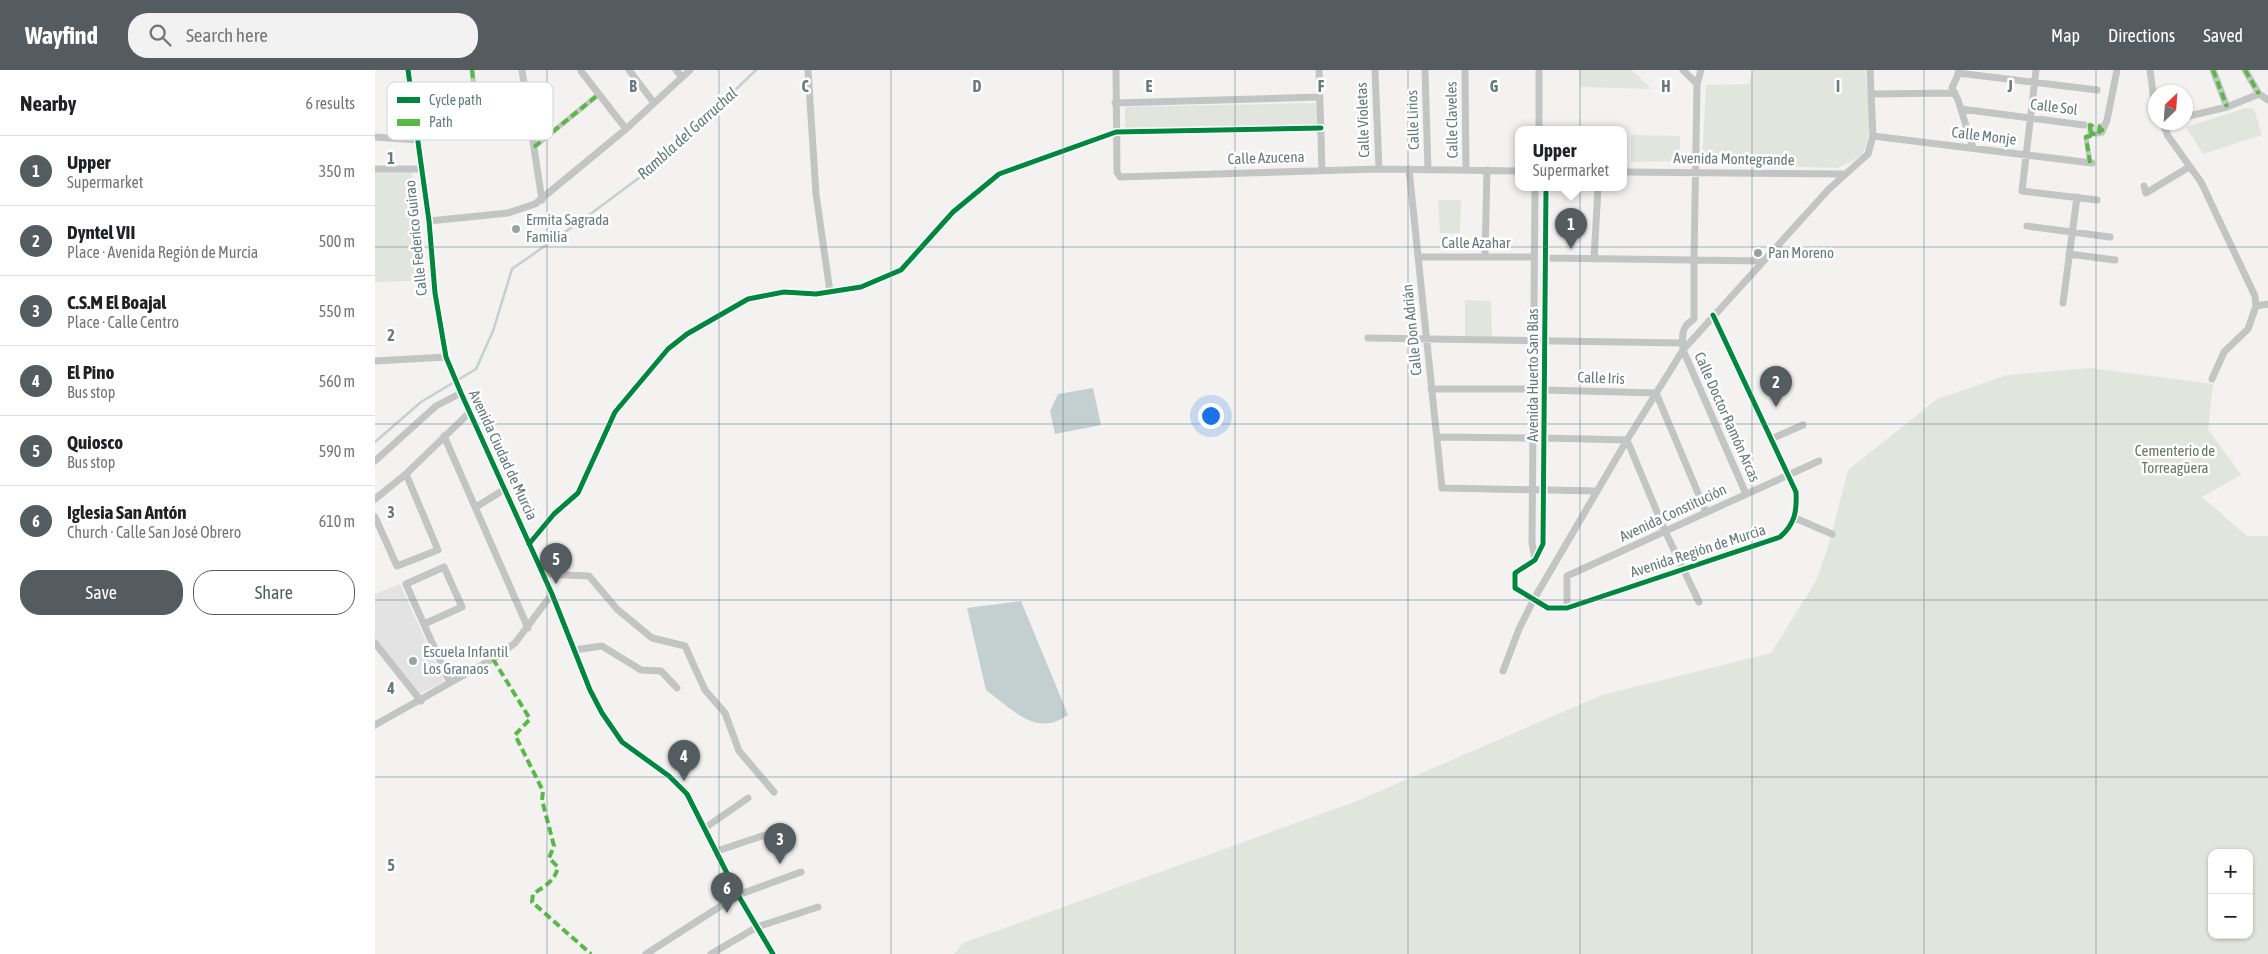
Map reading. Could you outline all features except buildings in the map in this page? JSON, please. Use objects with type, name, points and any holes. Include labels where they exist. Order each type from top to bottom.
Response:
[{"type":"street","points":[[629,70],[655,104]]},
{"type":"street","points":[[676,70],[682,78]]},
{"type":"street","points":[[429,221],[508,213],[541,200],[655,104],[689,70]]},
{"type":"street","points":[[808,70],[816,194],[830,292]]},
{"type":"street","points":[[1116,70],[1116,132]]},
{"type":"street","points":[[1319,70],[1322,170]]},
{"type":"street","name":"Calle Violetas","points":[[1375,70],[1379,169]]},
{"type":"street","name":"Calle Lirios","points":[[1425,70],[1428,170]]},
{"type":"street","name":"Calle Claveles","points":[[1465,70],[1466,170]]},
{"type":"street","points":[[1539,70],[1539,126]]},
{"type":"street","points":[[1683,70],[1697,84]]},
{"type":"street","points":[[1683,346],[1685,325],[1694,319],[1697,84],[1701,70]]},
{"type":"street","points":[[1503,671],[1519,629],[1534,599],[1683,346],[1844,174],[1866,156],[1872,146],[1873,136],[1870,70]]},
{"type":"street","points":[[2036,70],[2022,191],[2097,200]]},
{"type":"street","points":[[2102,132],[2107,120],[2117,70]]},
{"type":"street","points":[[2150,70],[2152,85]]},
{"type":"street","points":[[2213,70],[2227,107]]},
{"type":"street","points":[[2245,70],[2259,94],[2268,100]]},
{"type":"street","points":[[581,71],[626,128]]},
{"type":"street","points":[[1973,148],[1961,109],[1952,88],[1959,71],[2097,90]]},
{"type":"street","points":[[553,131],[599,94]]},
{"type":"street","points":[[1872,94],[1955,94]]},
{"type":"street","points":[[2193,116],[2227,107],[2259,94]]},
{"type":"street","points":[[1115,103],[1320,98]]},
{"type":"street","name":"Calle Sol","points":[[1961,109],[2084,124]]},
{"type":"street","points":[[2091,163],[2086,136],[2090,136],[2090,125],[2092,126],[2091,134],[2099,134],[2100,126],[2102,126],[2102,132]]},
{"type":"street","points":[[529,544],[554,514],[578,493],[615,412],[668,349],[687,334],[748,299],[784,292],[817,294],[861,287],[901,270],[953,212],[999,174],[1116,132],[1321,128]]},
{"type":"street","points":[[2166,130],[2189,167],[2201,182],[2248,277],[2255,296],[2256,306],[2248,329],[2224,352],[2212,380]]},
{"type":"street","name":"Calle Azucena","points":[[1116,132],[1117,172],[1118,175],[1124,177],[1409,169]]},
{"type":"street","name":"Calle Monje","points":[[1873,136],[2091,163]]},
{"type":"street","name":"Calle Federico Guirao","points":[[417,140],[429,221],[435,293],[446,357],[452,372]]},
{"type":"street","points":[[533,140],[541,200]]},
{"type":"street","points":[[534,146],[542,140]]},
{"type":"street","points":[[2144,186],[2146,193],[2189,167]]},
{"type":"street","points":[[375,169],[421,169]]},
{"type":"street","points":[[1409,169],[1515,170]]},
{"type":"street","name":"Calle Don Adrián","points":[[1409,169],[1441,488],[1532,488]]},
{"type":"street","points":[[1485,257],[1487,170]]},
{"type":"street","name":"Avenida Montegrande","points":[[1627,172],[1844,174]]},
{"type":"street","name":"Avenida Huerto San Blas","points":[[1535,191],[1532,543],[1535,560]]},
{"type":"street","name":"Avenida Huerto San Blas","points":[[1535,560],[1543,544],[1546,191]]},
{"type":"street","points":[[1594,259],[1598,191]]},
{"type":"street","points":[[2063,303],[2077,197]]},
{"type":"street","points":[[2027,226],[2110,237]]},
{"type":"street","points":[[2069,254],[2115,260]]},
{"type":"street","name":"Calle Azahar","points":[[1418,257],[1534,257]]},
{"type":"street","points":[[1546,258],[1761,261]]},
{"type":"street","points":[[2256,306],[2268,304]]},
{"type":"street","points":[[1713,315],[1796,492],[1795,518],[1832,534]]},
{"type":"street","points":[[1368,338],[1683,346]]},
{"type":"street","name":"Calle Doctor Ramón Arcas","points":[[1683,346],[1746,494]]},
{"type":"street","points":[[375,361],[446,357]]},
{"type":"street","name":"Avenida Ciudad de Murcia","points":[[452,372],[552,594],[595,700],[617,736],[631,750],[663,771],[681,786],[773,954]]},
{"type":"street","points":[[1431,389],[1533,389]]},
{"type":"street","name":"Calle Iris","points":[[1545,390],[1655,393]]},
{"type":"street","points":[[375,460],[436,406],[461,393]]},
{"type":"street","points":[[1655,393],[1707,512]]},
{"type":"street","points":[[375,498],[406,474],[470,412]]},
{"type":"street","points":[[1771,439],[1803,425]]},
{"type":"street","points":[[444,436],[528,628]]},
{"type":"street","points":[[1437,437],[1533,438]]},
{"type":"street","points":[[1545,438],[1627,440]]},
{"type":"street","points":[[1627,440],[1665,532],[1699,602]]},
{"type":"street","name":"Avenida Constitución","points":[[1567,608],[1567,576],[1819,461]]},
{"type":"street","points":[[375,517],[397,566],[438,550],[406,474]]},
{"type":"street","points":[[1532,488],[1597,491]]},
{"type":"street","points":[[476,507],[505,489]]},
{"type":"street","name":"Avenida Región de Murcia","points":[[1535,560],[1515,573],[1515,588],[1548,608],[1567,608],[1682,568],[1780,537],[1788,530],[1795,518]]},
{"type":"street","points":[[424,624],[462,607],[444,567],[406,584],[450,683]]},
{"type":"street","points":[[543,574],[589,576],[617,609],[652,638],[685,646],[705,690],[725,713],[739,751],[774,792]]},
{"type":"street","points":[[375,726],[496,657],[515,643],[552,594]]},
{"type":"street","points":[[375,643],[421,701]]},
{"type":"street","points":[[574,650],[602,646],[641,670],[661,671],[677,688]]},
{"type":"street","points":[[705,828],[748,798]]},
{"type":"street","points":[[717,852],[765,835]]},
{"type":"street","points":[[647,954],[739,894],[801,872]]},
{"type":"street","points":[[711,954],[757,927],[818,907]]},
{"type":"shaded area","points":[[1093,388],[1101,425],[1055,434],[1050,411],[1058,394]]},
{"type":"shaded area","name":"Escuela Infantil Los Granaos","points":[[400,584],[444,682],[419,694],[375,639],[375,594]]},
{"type":"shaded area","points":[[1021,601],[1068,715],[1056,721],[1045,723],[1025,718],[986,690],[967,608]]},
{"type":"green space","points":[[1579,70],[1632,70],[1651,89],[1580,87]]},
{"type":"green space","points":[[1753,70],[1865,70],[1869,102],[1869,126],[1866,147],[1861,155],[1837,168],[1702,164],[1706,85],[1749,84]]},
{"type":"green space","points":[[1318,103],[1319,126],[1125,130],[1125,107]]},
{"type":"green space","points":[[2246,108],[2254,109],[2262,135],[2203,154],[2188,130],[2193,130],[2193,125]]},
{"type":"green space","points":[[1631,135],[1680,136],[1680,161],[1631,162]]},
{"type":"green space","points":[[375,172],[412,172],[415,281],[375,282]]},
{"type":"green space","points":[[1438,200],[1461,200],[1460,233],[1440,233]]},
{"type":"green space","points":[[1465,300],[1491,301],[1492,337],[1465,336]]},
{"type":"green space","name":"Cementerio de Torreagüera","points":[[2090,368],[2213,384],[2208,429],[2241,475],[2202,497],[2247,536],[2268,536],[2268,954],[954,954],[963,943],[1357,801],[1602,695],[1771,653],[1816,581],[1830,541],[1848,470],[1937,399],[2007,375]]},
{"type":"waterway","name":"Rambla del Garruchal","points":[[375,442],[421,402],[476,369],[493,331],[512,269],[659,163],[756,70]]},
{"type":"marked path","points":[[472,70],[473,82]]},
{"type":"marked path","points":[[2213,70],[2227,107]]},
{"type":"marked path","points":[[2245,70],[2259,94]]},
{"type":"marked path","points":[[553,132],[599,94]]},
{"type":"marked path","points":[[2090,163],[2086,137],[2090,136],[2090,125],[2092,126],[2091,134],[2099,134],[2100,126],[2102,126],[2102,132]]},
{"type":"marked path","points":[[534,147],[543,140]]},
{"type":"marked path","points":[[493,659],[530,719],[515,735],[543,791],[542,800],[554,846],[549,858],[558,867],[552,880],[533,894],[532,902],[591,954]]},
{"type":"cycle path","points":[[408,70],[410,82]]},
{"type":"cycle path","points":[[529,544],[554,514],[578,493],[615,412],[668,349],[687,334],[748,299],[784,292],[816,294],[861,287],[901,270],[953,212],[999,174],[1116,132],[1321,128]]},
{"type":"cycle path","points":[[418,140],[429,221],[435,293],[446,357],[552,594],[590,690],[602,713],[622,742],[669,776],[687,794],[738,895],[773,954]]},
{"type":"cycle path","points":[[1546,191],[1543,544],[1535,560],[1515,573],[1515,588],[1548,608],[1567,608],[1780,537],[1789,527],[1794,517],[1796,492],[1713,315]]},
{"type":"place","name":"Ermita Sagrada Familia","points":[[516,229]]},
{"type":"place","name":"Upper","points":[[1571,249]]},
{"type":"place","name":"Pan Moreno","points":[[1758,253]]},
{"type":"place","name":"Dyntel VII","points":[[1776,407]]},
{"type":"place","name":"Quiosco","points":[[556,584]]},
{"type":"place","name":"Escuela Infantil Los Granaos","points":[[413,661]]},
{"type":"place","name":"El Pino","points":[[684,781]]},
{"type":"place","name":"C.S.M El Boajal","points":[[780,864]]},
{"type":"place","name":"Iglesia San Antón","points":[[727,913]]}]
